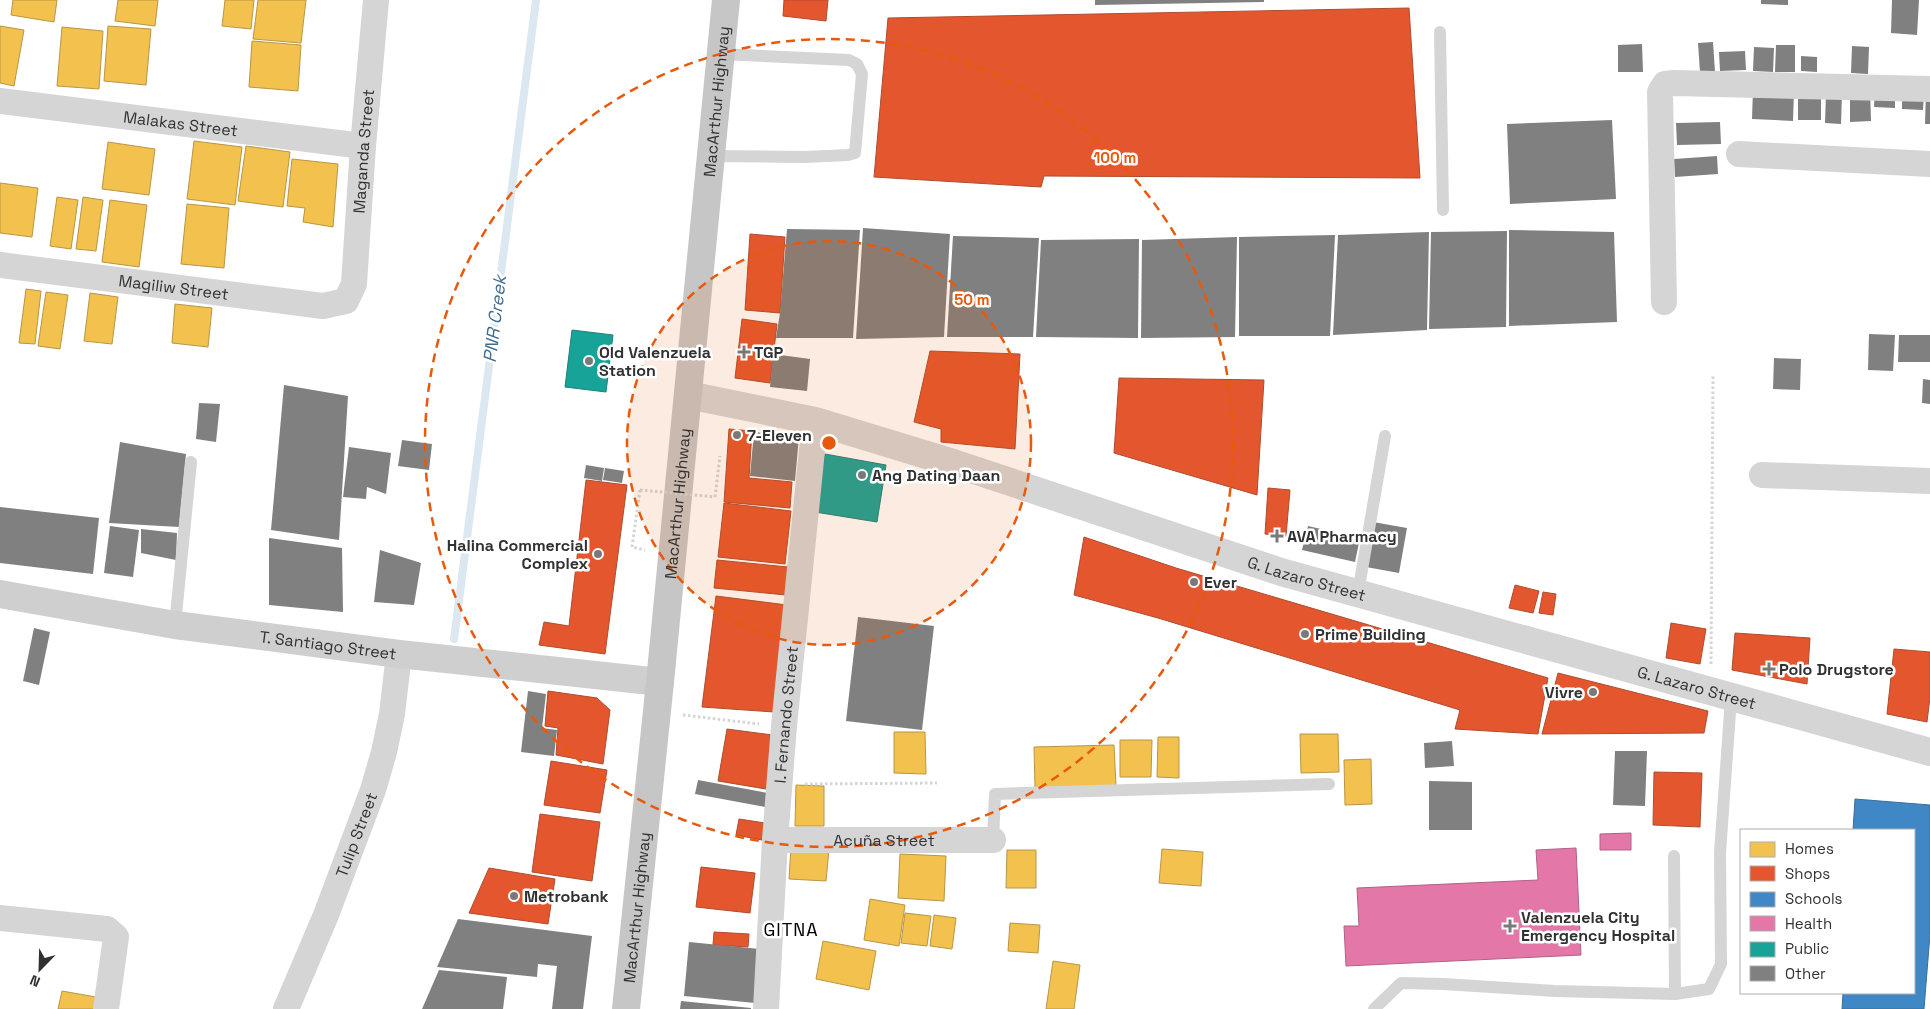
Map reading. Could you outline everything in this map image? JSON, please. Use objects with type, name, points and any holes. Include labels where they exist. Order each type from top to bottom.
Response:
[{"type":"highway","name":"MacArthur Highway","points":[[626,1009],[660,682],[726,0]]},
{"type":"main road","name":"T. Santiago Street","points":[[0,594],[175,625],[399,654],[660,682]]},
{"type":"street","name":"Maganda Street","points":[[346,301],[354,284],[362,146],[376,0]]},
{"type":"street","points":[[1664,302],[1660,92],[1666,84],[1930,90]]},
{"type":"street","name":"Malakas Street","points":[[0,101],[362,146]]},
{"type":"street","points":[[1739,154],[1930,164]]},
{"type":"street","name":"Magiliw Street","points":[[0,264],[323,306],[346,301]]},
{"type":"street","name":"G. Lazaro Street","points":[[688,395],[814,421],[953,463],[1281,572],[1930,752]]},
{"type":"street","name":"I. Fernando Street","points":[[766,1009],[775,840],[784,726],[814,421]]},
{"type":"street","points":[[1762,475],[1930,481]]},
{"type":"street","name":"Tulip Street","points":[[286,1009],[330,906],[374,790],[392,714],[399,654]]},
{"type":"street","name":"Acuña Street","points":[[775,840],[992,840]]},
{"type":"street","points":[[0,918],[107,928],[116,937],[106,1009]]},
{"type":"lane","points":[[1440,32],[1443,210]]},
{"type":"lane","points":[[711,156],[805,157],[855,153],[862,74],[857,64],[849,60],[721,54]]},
{"type":"lane","points":[[1358,593],[1385,436]]},
{"type":"lane","points":[[175,625],[191,462]]},
{"type":"lane","points":[[1374,1009],[1402,983],[1555,991],[1675,994],[1709,988],[1721,964],[1721,695]]},
{"type":"lane","points":[[992,840],[995,794],[1329,784]]},
{"type":"lane","points":[[1674,856],[1675,994]]},
{"type":"path","points":[[1713,374],[1721,695]]},
{"type":"path","points":[[632,547],[640,490],[715,497],[720,456]]},
{"type":"path","points":[[656,712],[784,726]]},
{"type":"path","points":[[780,784],[937,783]]},
{"type":"building: Homes","points":[[13,0],[57,0],[54,22],[11,15]]},
{"type":"building: Homes","points":[[118,0],[158,0],[155,26],[115,21]]},
{"type":"building: Homes","points":[[225,0],[254,0],[251,29],[222,26]]},
{"type":"building: Homes","points":[[258,0],[306,0],[301,43],[253,39]]},
{"type":"building: Homes","points":[[0,26],[24,30],[14,86],[0,83]]},
{"type":"building: Homes","points":[[108,26],[151,29],[146,85],[104,81]]},
{"type":"building: Homes","points":[[62,27],[103,31],[99,89],[57,86]]},
{"type":"building: Homes","points":[[252,41],[301,45],[298,91],[249,87]]},
{"type":"building: Homes","points":[[194,141],[242,147],[235,205],[187,199]]},
{"type":"building: Homes","points":[[108,142],[155,149],[149,195],[102,189]]},
{"type":"building: Homes","points":[[246,146],[290,152],[283,207],[238,201]]},
{"type":"building: Homes","points":[[292,159],[338,164],[333,227],[303,222],[305,208],[287,206]]},
{"type":"building: Homes","points":[[0,183],[38,188],[32,237],[0,233]]},
{"type":"building: Homes","points":[[57,197],[78,200],[71,249],[50,246]]},
{"type":"building: Homes","points":[[83,197],[103,200],[96,251],[76,249]]},
{"type":"building: Homes","points":[[110,200],[147,205],[139,267],[102,262]]},
{"type":"building: Homes","points":[[187,204],[229,208],[224,268],[181,264]]},
{"type":"building: Homes","points":[[26,289],[41,291],[35,344],[19,343]]},
{"type":"building: Homes","points":[[46,292],[68,295],[60,349],[38,346]]},
{"type":"building: Homes","points":[[90,293],[118,297],[112,344],[84,341]]},
{"type":"building: Homes","points":[[175,304],[212,308],[208,347],[172,343]]},
{"type":"building: Homes","points":[[894,732],[925,732],[926,774],[894,773]]},
{"type":"building: Homes","points":[[1300,734],[1338,734],[1339,772],[1301,773]]},
{"type":"building: Homes","points":[[1158,737],[1179,737],[1179,778],[1157,777]]},
{"type":"building: Homes","points":[[1120,740],[1152,740],[1151,777],[1120,777]]},
{"type":"building: Homes","points":[[1114,745],[1116,786],[1035,788],[1034,747]]},
{"type":"building: Homes","points":[[1371,759],[1372,804],[1345,805],[1344,760]]},
{"type":"building: Homes","points":[[796,785],[824,786],[824,826],[795,826]]},
{"type":"building: Homes","points":[[791,846],[829,849],[826,881],[789,879]]},
{"type":"building: Homes","points":[[1162,849],[1203,852],[1201,886],[1159,883]]},
{"type":"building: Homes","points":[[1007,850],[1036,850],[1036,888],[1006,888]]},
{"type":"building: Homes","points":[[900,854],[946,856],[944,901],[898,898]]},
{"type":"building: Homes","points":[[870,899],[905,905],[899,946],[864,940]]},
{"type":"building: Homes","points":[[905,913],[931,916],[927,946],[901,943]]},
{"type":"building: Homes","points":[[934,915],[956,918],[952,949],[930,946]]},
{"type":"building: Homes","points":[[1010,923],[1040,925],[1038,953],[1008,951]]},
{"type":"building: Homes","points":[[823,941],[876,951],[869,990],[816,979]]},
{"type":"building: Homes","points":[[1053,961],[1080,965],[1074,1009],[1046,1009]]},
{"type":"building: Homes","points":[[62,991],[96,997],[94,1009],[58,1009]]},
{"type":"building: Shops","points":[[784,0],[828,0],[826,21],[783,16]]},
{"type":"building: Shops","points":[[1409,8],[1420,178],[1044,176],[1041,187],[874,177],[888,18]]},
{"type":"building: Shops","points":[[750,234],[785,237],[780,313],[745,310]]},
{"type":"building: Shops","points":[[742,319],[777,324],[770,383],[735,378]]},
{"type":"building: Shops","points":[[930,351],[1020,354],[1015,449],[941,442],[941,429],[914,422]]},
{"type":"building: Shops","points":[[1119,378],[1264,380],[1257,495],[1114,453]]},
{"type":"building: Shops","points":[[729,429],[752,431],[749,478],[792,482],[790,508],[724,502]]},
{"type":"building: Shops","name":"Halina Commercial Complex","points":[[586,480],[627,485],[605,654],[539,645],[544,622],[569,626]]},
{"type":"building: Shops","points":[[1268,488],[1290,490],[1286,536],[1265,534]]},
{"type":"building: Shops","points":[[724,503],[791,511],[785,564],[718,557]]},
{"type":"building: Shops","name":"Prime Building","points":[[1084,537],[1176,568],[1548,678],[1538,734],[1455,729],[1460,710],[1158,618],[1074,595]]},
{"type":"building: Shops","points":[[717,560],[788,567],[786,595],[714,588]]},
{"type":"building: Shops","points":[[1515,585],[1539,591],[1533,613],[1509,608]]},
{"type":"building: Shops","points":[[1543,592],[1556,594],[1553,615],[1539,613]]},
{"type":"building: Shops","points":[[716,596],[787,605],[774,712],[702,707]]},
{"type":"building: Shops","points":[[1671,623],[1706,629],[1700,664],[1666,658]]},
{"type":"building: Shops","points":[[1735,633],[1810,638],[1807,684],[1732,670]]},
{"type":"building: Shops","points":[[1894,649],[1930,652],[1930,697],[1927,722],[1887,714]]},
{"type":"building: Shops","name":"Vivre","points":[[1558,673],[1708,711],[1704,733],[1542,734]]},
{"type":"building: Shops","points":[[548,691],[597,698],[610,710],[603,764],[556,755],[558,728],[545,726]]},
{"type":"building: Shops","points":[[727,729],[780,736],[772,790],[718,781]]},
{"type":"building: Shops","points":[[551,761],[607,770],[600,813],[544,805]]},
{"type":"building: Shops","points":[[1654,772],[1702,773],[1700,827],[1653,825]]},
{"type":"building: Shops","points":[[540,814],[600,822],[592,881],[532,872]]},
{"type":"building: Shops","points":[[739,819],[765,823],[762,840],[736,835]]},
{"type":"building: Shops","points":[[701,867],[755,873],[750,913],[696,907]]},
{"type":"building: Shops","name":"Metrobank","points":[[489,868],[555,879],[548,924],[469,913]]},
{"type":"building: Shops","points":[[714,932],[749,934],[748,947],[713,945]]},
{"type":"building: Schools","points":[[1855,799],[1930,805],[1930,934],[1924,1009],[1842,1009],[1843,994],[1915,994],[1915,829],[1853,829]]},
{"type":"building: Health","points":[[1631,833],[1631,850],[1600,850],[1600,834]]},
{"type":"building: Health","points":[[1576,848],[1581,955],[1346,966],[1344,926],[1359,926],[1357,888],[1538,880],[1536,850]]},
{"type":"building: Public","name":"Old Valenzuela Station","points":[[572,330],[613,335],[606,392],[565,387]]},
{"type":"building: Public","points":[[825,454],[886,465],[877,522],[815,512]]},
{"type":"building: Other","points":[[1095,0],[1264,0],[1264,2],[1095,5]]},
{"type":"building: Other","points":[[1761,0],[1788,0],[1788,5],[1761,4]]},
{"type":"building: Other","points":[[1892,0],[1919,0],[1917,35],[1891,33]]},
{"type":"building: Other","points":[[1713,42],[1715,72],[1700,72],[1698,43]]},
{"type":"building: Other","points":[[1642,44],[1643,72],[1618,72],[1618,45]]},
{"type":"building: Other","points":[[1776,45],[1795,45],[1795,72],[1775,72]]},
{"type":"building: Other","points":[[1852,46],[1869,47],[1868,74],[1851,73]]},
{"type":"building: Other","points":[[1754,47],[1774,48],[1773,72],[1753,71]]},
{"type":"building: Other","points":[[1745,51],[1746,70],[1720,71],[1719,52]]},
{"type":"building: Other","points":[[1801,56],[1817,57],[1817,72],[1801,71]]},
{"type":"building: Other","points":[[1875,88],[1895,89],[1895,108],[1874,107]]},
{"type":"building: Other","points":[[1753,89],[1794,91],[1793,121],[1752,119]]},
{"type":"building: Other","points":[[1870,89],[1871,121],[1850,122],[1850,90]]},
{"type":"building: Other","points":[[1926,89],[1930,89],[1930,124],[1925,124]]},
{"type":"building: Other","points":[[1798,90],[1821,90],[1821,120],[1798,120]]},
{"type":"building: Other","points":[[1826,91],[1842,92],[1841,124],[1825,123]]},
{"type":"building: Other","points":[[1902,93],[1924,94],[1923,110],[1902,109]]},
{"type":"building: Other","points":[[1612,120],[1616,199],[1510,204],[1507,124]]},
{"type":"building: Other","points":[[1720,122],[1721,144],[1677,145],[1676,123]]},
{"type":"building: Other","points":[[1717,156],[1718,174],[1675,177],[1674,159]]},
{"type":"building: Other","points":[[863,228],[950,234],[944,337],[856,339]]},
{"type":"building: Other","points":[[787,229],[860,230],[853,338],[776,338]]},
{"type":"building: Other","points":[[1509,230],[1614,232],[1617,322],[1509,326]]},
{"type":"building: Other","points":[[1507,231],[1506,327],[1429,329],[1431,232]]},
{"type":"building: Other","points":[[1429,232],[1427,330],[1333,335],[1338,235]]},
{"type":"building: Other","points":[[1335,235],[1330,336],[1239,336],[1239,237]]},
{"type":"building: Other","points":[[953,236],[1039,238],[1033,337],[947,337]]},
{"type":"building: Other","points":[[1237,237],[1235,337],[1141,338],[1142,240]]},
{"type":"building: Other","points":[[1139,239],[1138,338],[1036,337],[1041,240]]},
{"type":"building: Other","points":[[1869,334],[1895,335],[1893,371],[1868,370]]},
{"type":"building: Other","points":[[1899,335],[1930,335],[1930,362],[1898,362]]},
{"type":"building: Other","points":[[773,354],[810,359],[807,391],[770,387]]},
{"type":"building: Other","points":[[1774,358],[1801,359],[1800,390],[1773,389]]},
{"type":"building: Other","points":[[1923,379],[1930,380],[1930,404],[1922,403]]},
{"type":"building: Other","points":[[284,385],[348,396],[339,540],[271,530]]},
{"type":"building: Other","points":[[199,403],[220,404],[216,442],[196,439]]},
{"type":"building: Other","points":[[754,432],[799,436],[795,481],[750,476]]},
{"type":"building: Other","points":[[402,440],[432,444],[429,470],[398,466]]},
{"type":"building: Other","points":[[120,442],[186,454],[179,527],[109,523]]},
{"type":"building: Other","points":[[349,447],[391,453],[386,494],[367,487],[366,499],[343,497]]},
{"type":"building: Other","points":[[586,465],[604,468],[602,481],[584,478]]},
{"type":"building: Other","points":[[605,468],[624,471],[622,483],[603,480]]},
{"type":"building: Other","points":[[0,507],[99,518],[93,574],[0,563]]},
{"type":"building: Other","points":[[1373,522],[1407,528],[1399,573],[1366,567]]},
{"type":"building: Other","points":[[110,526],[139,530],[133,577],[104,573]]},
{"type":"building: Other","points":[[1308,526],[1360,538],[1355,562],[1302,550]]},
{"type":"building: Other","points":[[141,529],[177,533],[176,560],[141,553]]},
{"type":"building: Other","points":[[269,538],[342,548],[343,612],[269,605]]},
{"type":"building: Other","points":[[380,550],[421,563],[414,605],[374,602]]},
{"type":"building: Other","points":[[858,617],[934,626],[922,730],[846,721]]},
{"type":"building: Other","points":[[34,628],[50,632],[39,685],[23,681]]},
{"type":"building: Other","points":[[528,691],[546,694],[542,728],[557,730],[554,756],[521,752]]},
{"type":"building: Other","points":[[1452,741],[1454,766],[1425,768],[1424,743]]},
{"type":"building: Other","points":[[1615,751],[1647,751],[1645,806],[1613,805]]},
{"type":"building: Other","points":[[698,780],[768,793],[765,807],[695,794]]},
{"type":"building: Other","points":[[1429,781],[1472,782],[1472,830],[1429,830]]},
{"type":"building: Other","points":[[458,919],[592,936],[583,1009],[552,1009],[557,966],[538,964],[537,977],[437,967]]},
{"type":"building: Other","points":[[689,942],[760,949],[755,1003],[684,996]]},
{"type":"building: Other","points":[[439,970],[507,977],[503,1009],[422,1009]]},
{"type":"building: Other","points":[[681,1001],[751,1008],[751,1009],[680,1009]]},
{"type":"waterway","name":"PNR Creek","points":[[454,639],[536,0]]},
{"type":"place","name":"TGP","points":[[744,352]]},
{"type":"place","name":"Old Valenzuela Station","points":[[589,361]]},
{"type":"place","name":"7-Eleven","points":[[737,435]]},
{"type":"place","name":"Ang Dating Daan","points":[[862,475]]},
{"type":"place","name":"AVA Pharmacy","points":[[1277,536]]},
{"type":"place","name":"Halina Commercial Complex","points":[[598,554]]},
{"type":"place","name":"Ever","points":[[1194,582]]},
{"type":"place","name":"Prime Building","points":[[1305,634]]},
{"type":"place","name":"Polo Drugstore","points":[[1769,669]]},
{"type":"place","name":"Vivre","points":[[1593,692]]},
{"type":"place","name":"Metrobank","points":[[514,896]]},
{"type":"place","name":"Valenzuela City Emergency Hospital","points":[[1510,926]]},
{"type":"district","name":"GITNA","points":[[791,930]]}]
